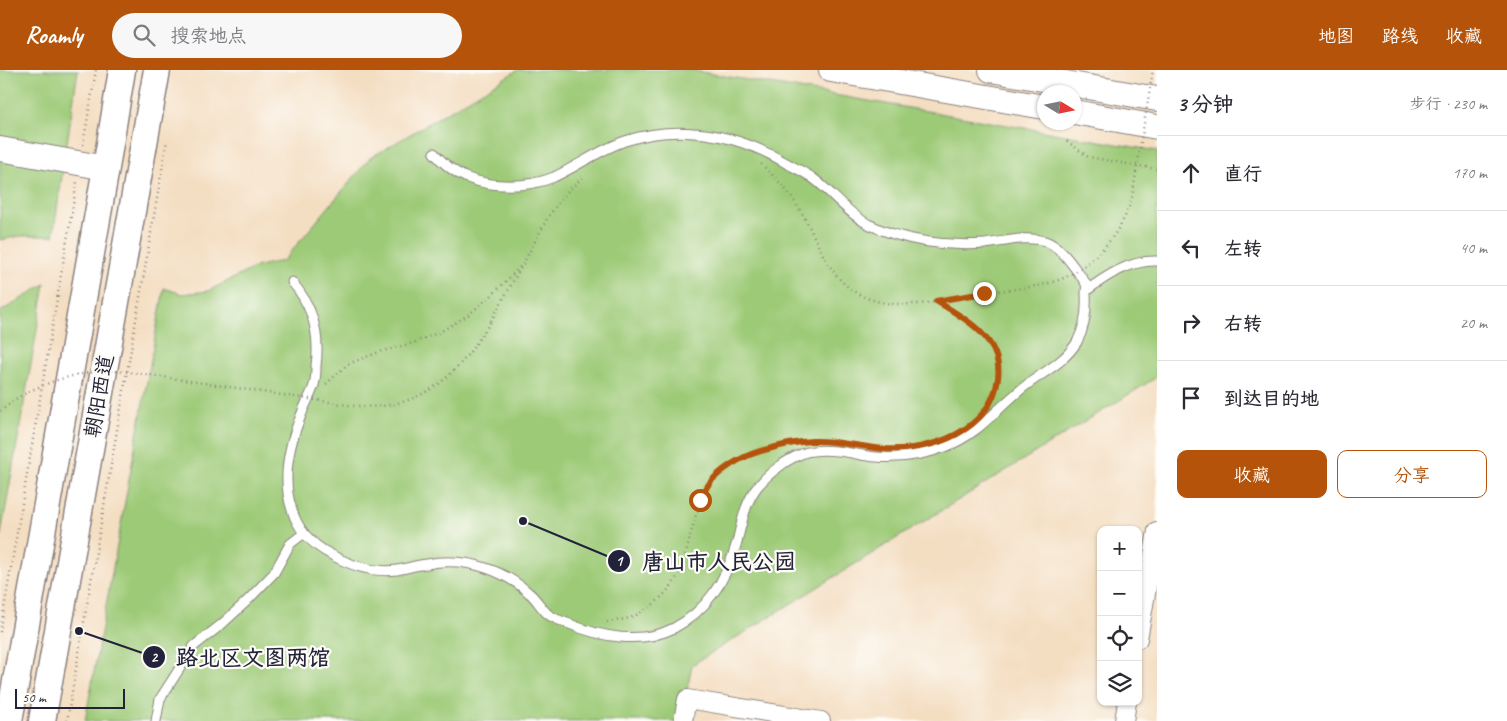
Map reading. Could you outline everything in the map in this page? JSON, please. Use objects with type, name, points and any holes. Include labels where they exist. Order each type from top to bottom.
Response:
[{"type":"main road","name":"朝阳西道","points":[[10,721],[122,70]]},
{"type":"main road","name":"朝阳西道","points":[[42,721],[157,70]]},
{"type":"main road","points":[[831,70],[1037,106]]},
{"type":"main road","points":[[991,70],[1157,100]]},
{"type":"main road","points":[[1082,113],[1157,127]]},
{"type":"main road","points":[[0,150],[106,168]]},
{"type":"street","points":[[1142,616],[1157,532]]},
{"type":"street","points":[[683,721],[687,699],[821,721]]},
{"type":"street","points":[[1124,721],[1126,706]]},
{"type":"lane","points":[[292,282],[302,294],[312,315],[316,330],[318,353],[314,384],[291,444],[287,469],[286,489],[292,514],[304,534],[323,550],[351,565],[371,570],[395,570],[445,562],[469,564],[490,569],[510,579],[531,594],[548,614],[591,633],[618,637],[639,638],[672,629],[692,617],[707,602],[721,584],[732,560],[744,514],[754,491],[769,475],[791,460],[807,452],[835,450],[875,457],[900,457],[921,454],[946,447],[975,432],[1020,390],[1063,360],[1081,335],[1087,304],[1086,284],[1072,263],[1061,251],[1047,242],[1028,238],[992,243],[946,244],[908,238],[865,222],[839,203],[814,178],[766,151],[726,137],[673,132],[650,135],[625,141],[598,152],[551,179],[524,185],[491,184],[464,177],[439,159],[434,153]]},
{"type":"lane","points":[[1086,291],[1121,268],[1149,261],[1157,262]]},
{"type":"lane","points":[[156,721],[160,699],[194,646],[247,601],[274,573],[290,544],[304,534]]},
{"type":"path","points":[[0,632],[96,70]]},
{"type":"path","points":[[761,163],[780,182],[799,208],[822,254],[834,273],[849,289],[871,300],[890,304],[914,304],[1048,283],[1066,277],[1087,264],[1112,238],[1123,221],[1132,199],[1153,70]]},
{"type":"path","points":[[67,721],[167,138]]},
{"type":"path","points":[[1067,141],[1088,157],[1157,169]]},
{"type":"path","points":[[0,411],[19,397],[48,384],[97,372],[144,374],[355,406],[382,406],[408,400],[430,390],[460,365],[491,321],[548,217],[564,196],[590,172]]},
{"type":"path","points":[[324,385],[348,364],[379,352],[413,343],[440,332],[468,315],[491,296],[523,264]]},
{"type":"path","points":[[936,301],[963,317],[990,342],[996,354],[998,371],[992,400]]},
{"type":"path","points":[[315,400],[320,393]]},
{"type":"path","points":[[599,621],[607,622],[631,618],[653,605],[667,592],[679,573],[700,500],[711,481],[746,456],[767,449],[799,443]]},
{"type":"green space","points":[[0,70],[78,70],[53,236],[20,236],[0,240]]},
{"type":"green space","points":[[518,70],[690,70],[1157,151],[1157,377],[692,665],[681,721],[85,721],[164,288],[182,294],[208,291],[258,266],[283,261],[370,158]]},
{"type":"green space","points":[[45,284],[0,540],[0,312]]},
{"type":"place","name":"唐山市人民公园","points":[[523,521]]},
{"type":"place","name":"路北区文图两馆","points":[[79,631]]},
{"type":"route","points":[[700,500],[711,481],[728,468],[746,456],[767,449],[792,443],[812,441],[885,449],[905,448],[929,445],[972,425],[984,413],[992,400],[998,371],[996,354],[990,342],[976,328],[963,317],[936,301],[984,293]]}]
